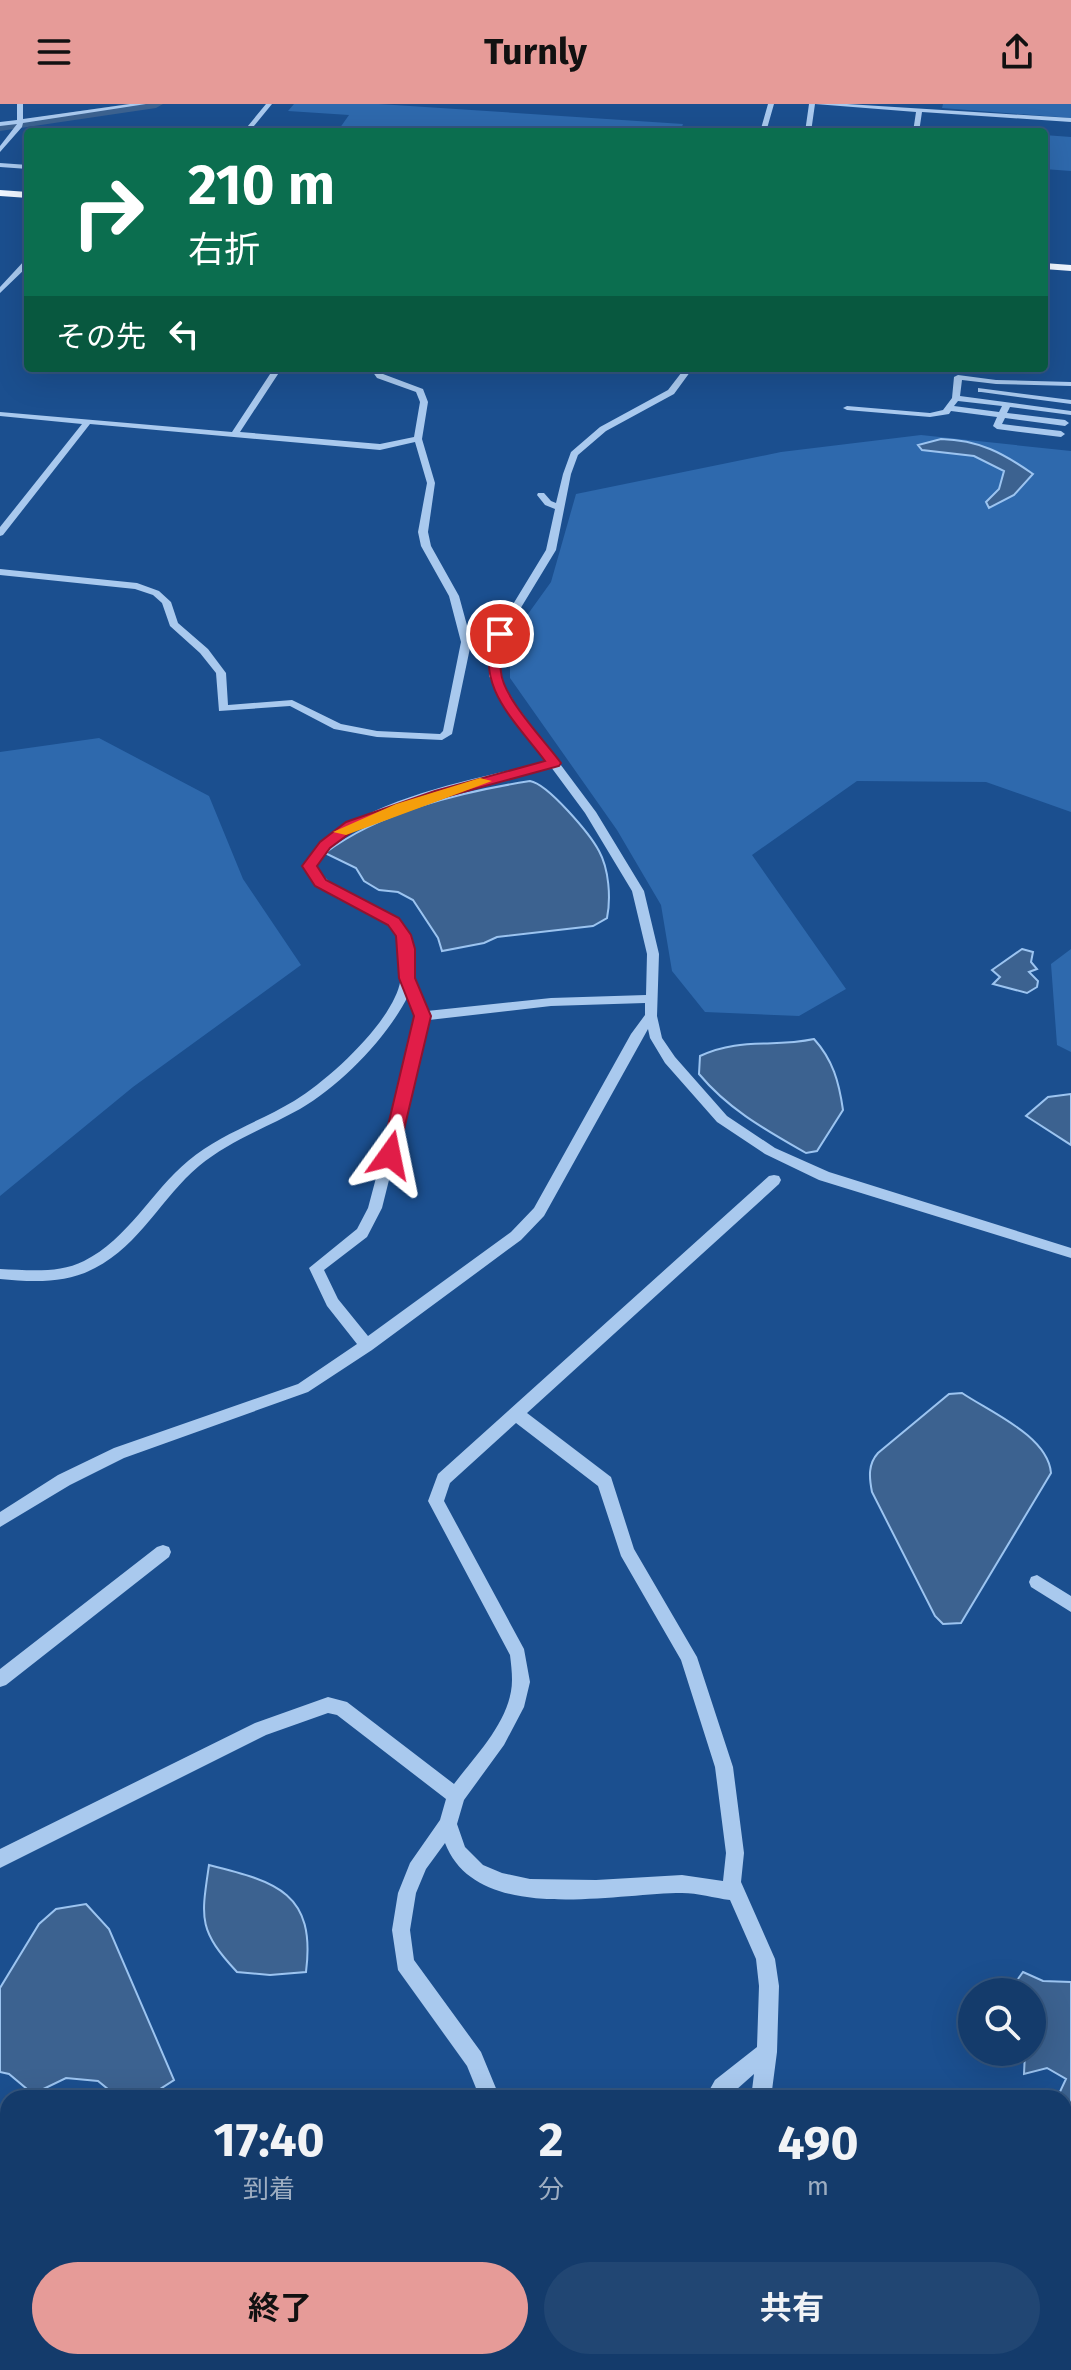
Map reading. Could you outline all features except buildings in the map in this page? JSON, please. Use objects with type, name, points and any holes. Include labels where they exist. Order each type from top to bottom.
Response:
[{"type":"main road","points":[[0,193],[24,195]]},
{"type":"main road","points":[[1048,266],[1071,268]]},
{"type":"street","points":[[0,150],[21,124],[20,104]]},
{"type":"street","points":[[0,124],[21,124],[143,104]]},
{"type":"street","points":[[249,128],[269,104]]},
{"type":"street","points":[[765,128],[771,104]]},
{"type":"street","points":[[809,128],[812,104]]},
{"type":"street","points":[[818,104],[1071,120]]},
{"type":"street","points":[[917,128],[919,110]]},
{"type":"street","points":[[0,165],[24,167]]},
{"type":"street","points":[[0,291],[24,266]]},
{"type":"street","points":[[235,433],[275,372]]},
{"type":"street","points":[[0,572],[137,586],[156,593],[166,602],[173,624],[204,651],[221,673],[223,709],[292,703],[338,727],[377,734],[442,737],[448,732],[466,642],[454,596],[426,546],[423,532],[431,483],[418,439],[424,402],[420,391],[380,376],[377,372]]},
{"type":"street","points":[[686,372],[671,392],[585,442],[570,464],[551,550],[500,634],[494,657],[494,676],[590,812],[638,891],[653,954],[651,1016],[656,1038],[670,1060],[722,1119],[758,1145],[824,1176],[1071,1253]]},
{"type":"street","points":[[847,408],[930,415],[946,412],[956,398],[958,377],[1071,392]]},
{"type":"street","points":[[1002,382],[1071,384]]},
{"type":"street","points":[[1013,384],[997,426],[1061,434]]},
{"type":"street","points":[[957,387],[1071,402]]},
{"type":"street","points":[[956,398],[1071,413]]},
{"type":"street","points":[[949,408],[1065,423]]},
{"type":"street","points":[[1044,432],[1050,410]]},
{"type":"street","points":[[0,414],[380,447],[418,439]]},
{"type":"street","points":[[0,533],[88,421]]},
{"type":"street","points":[[541,495],[559,507]]},
{"type":"street","points":[[466,642],[494,657]]},
{"type":"street","points":[[0,1274],[58,1276],[90,1264],[124,1238],[191,1166],[221,1143],[299,1104],[333,1079],[390,1014],[402,998],[407,978],[408,949],[403,935],[393,922],[321,883],[310,866],[312,859],[352,825],[440,794],[554,763]]},
{"type":"street","points":[[367,1346],[332,1302],[316,1268],[362,1233],[375,1208],[423,1016],[407,978]]},
{"type":"street","points":[[423,1016],[551,1002],[653,999]]},
{"type":"street","points":[[0,1520],[64,1480],[119,1453],[303,1388],[367,1346],[516,1236],[539,1212],[637,1034],[651,1016]]},
{"type":"street","points":[[487,2090],[474,2059],[405,1963],[401,1930],[407,1893],[419,1863],[448,1824],[456,1796],[498,1739],[515,1707],[521,1682],[518,1654],[436,1501],[444,1479],[774,1180]]},
{"type":"street","points":[[516,1414],[605,1482],[627,1551],[689,1657],[724,1767],[735,1853],[732,1882],[765,1959],[769,1986],[767,2052],[762,2090]]},
{"type":"street","points":[[0,1679],[163,1552]]},
{"type":"street","points":[[1037,1582],[1071,1605]]},
{"type":"street","points":[[0,1859],[261,1729],[328,1705],[341,1708],[456,1796]]},
{"type":"street","points":[[448,1824],[460,1854],[484,1875],[502,1883],[542,1890],[686,1884],[737,1891]]},
{"type":"street","points":[[720,2090],[767,2052]]},
{"type":"shaded area","points":[[294,104],[379,104],[683,124],[682,128],[340,128],[349,115],[288,111]]},
{"type":"shaded area","points":[[943,104],[1071,104],[1071,118],[942,108]]},
{"type":"shaded area","points":[[1048,135],[1071,137],[1071,171],[1048,169]]},
{"type":"shaded area","points":[[921,435],[1071,451],[1071,812],[986,782],[857,781],[752,855],[846,989],[799,1016],[705,1012],[672,971],[661,905],[617,830],[510,678],[510,639],[551,582],[576,494],[781,452]]},
{"type":"shaded area","points":[[941,439],[990,449],[1033,474],[1014,495],[989,508],[986,502],[999,489],[1004,471],[974,456],[922,450],[918,445]]},
{"type":"shaded area","points":[[99,738],[209,796],[243,879],[301,965],[133,1087],[0,1196],[0,752]]},
{"type":"shaded area","points":[[530,781],[547,791],[568,811],[602,858],[609,893],[607,918],[593,926],[497,937],[484,943],[442,951],[438,938],[413,900],[398,892],[379,890],[364,881],[356,868],[325,853],[371,826],[423,805]]},
{"type":"shaded area","points":[[1022,949],[1033,952],[1031,962],[1037,969],[1029,972],[1038,981],[1037,987],[1027,993],[993,984],[1000,977],[992,970]]},
{"type":"shaded area","points":[[1071,949],[1071,1052],[1057,1045],[1051,964]]},
{"type":"shaded area","points":[[814,1039],[834,1072],[843,1110],[817,1151],[806,1153],[762,1127],[735,1109],[699,1074],[700,1056],[715,1050]]},
{"type":"shaded area","points":[[1071,1094],[1071,1145],[1026,1116],[1048,1097]]},
{"type":"shaded area","points":[[962,1393],[1029,1436],[1040,1448],[1051,1473],[961,1623],[943,1624],[935,1616],[872,1492],[870,1471],[878,1453],[949,1394]]},
{"type":"shaded area","points":[[209,1865],[254,1878],[287,1895],[298,1908],[305,1924],[306,1972],[270,1975],[237,1972],[224,1958],[205,1923]]},
{"type":"shaded area","points":[[86,1904],[109,1929],[174,2080],[158,2090],[109,2090],[98,2081],[66,2078],[41,2090],[28,2090],[9,2074],[0,2072],[0,1988],[39,1924],[56,1909]]},
{"type":"shaded area","points":[[1023,1972],[1036,1978],[1019,1978]]},
{"type":"shaded area","points":[[1046,1981],[1071,1982],[1071,2090],[1061,2090],[1066,2079],[1047,2068],[1024,2074],[1024,2066],[1046,2066]]},
{"type":"waterway","points":[[0,127],[156,104]]},
{"type":"slow traffic","points":[[341,832],[401,807],[485,781]]},
{"type":"route","points":[[390,1155],[390,1143],[423,1016],[407,978],[408,949],[403,935],[393,922],[321,883],[310,866],[312,859],[325,845],[352,825],[440,794],[554,763],[511,706],[494,676],[494,657],[500,634]]}]
